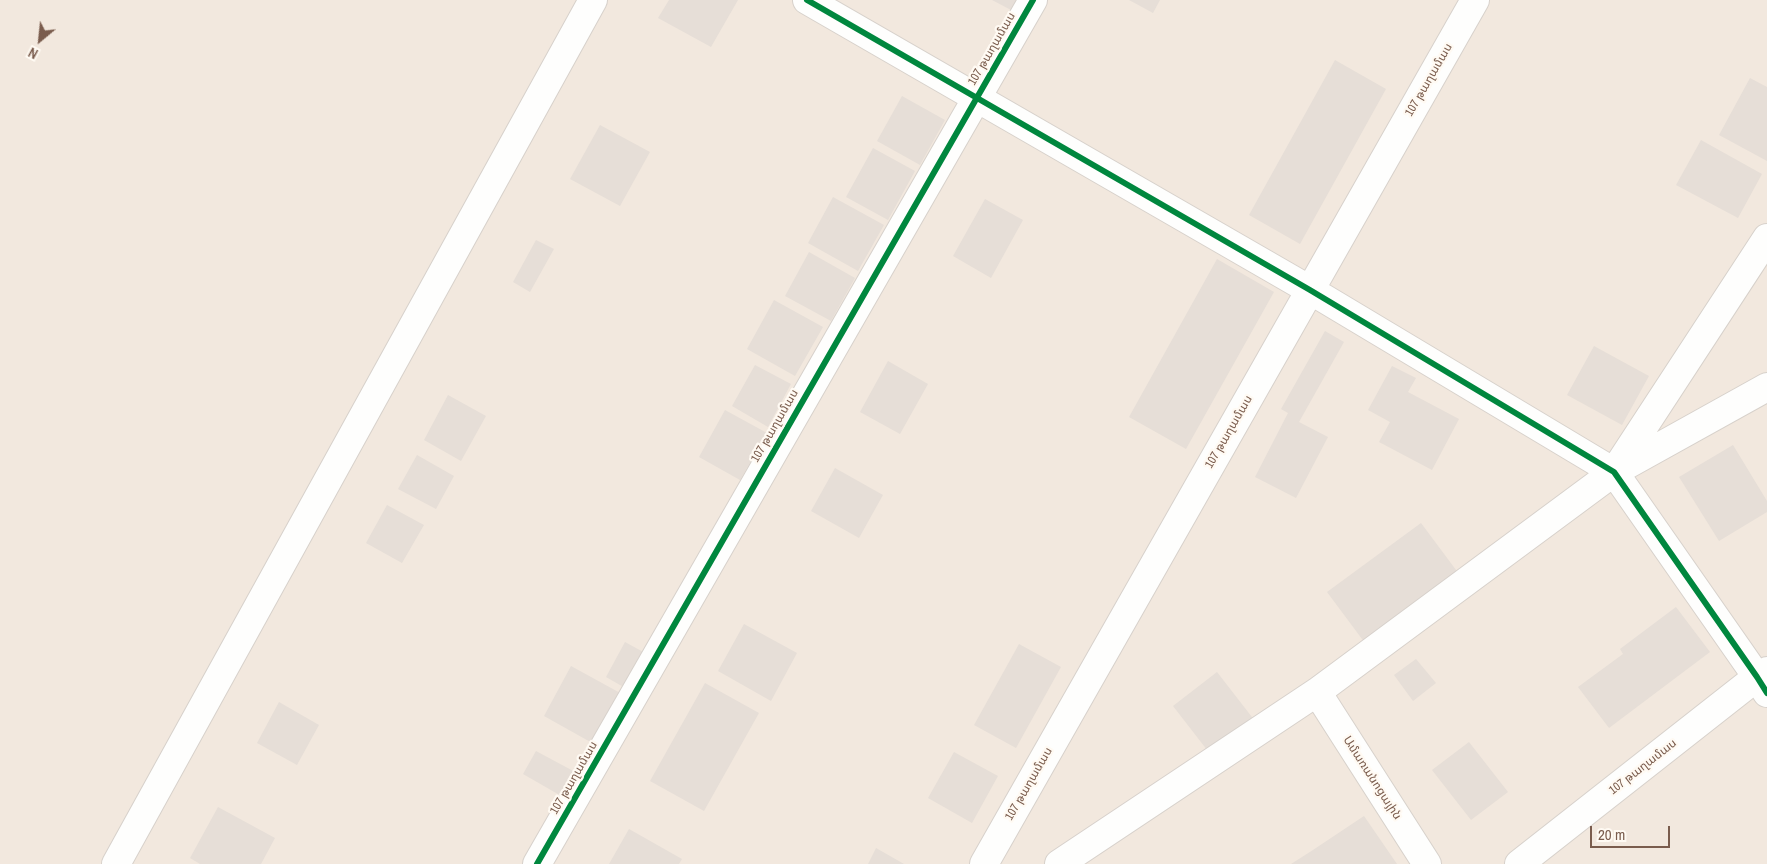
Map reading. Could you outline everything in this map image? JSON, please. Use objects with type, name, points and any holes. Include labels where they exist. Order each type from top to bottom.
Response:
[{"type":"street","points":[[116,864],[593,0]]},
{"type":"street","points":[[807,0],[1310,290],[1614,472],[1764,680]]},
{"type":"street","name":"107 թաղամաս","points":[[537,864],[1033,0]]},
{"type":"street","name":"107 թաղամաս","points":[[984,864],[1475,0]]},
{"type":"street","points":[[1614,472],[1767,238]]},
{"type":"street","points":[[1059,864],[1317,692],[1614,472],[1767,387]]},
{"type":"street","name":"107 թաղամաս","points":[[1519,864],[1764,680]]},
{"type":"street","name":"Ամառանոցային","points":[[1317,692],[1427,864]]},
{"type":"shaded area","points":[[0,0],[1767,0],[1767,864],[0,864]]},
{"type":"building","points":[[669,0],[738,0],[711,47],[658,18]]},
{"type":"building","points":[[992,0],[1017,0],[1011,10]]},
{"type":"building","points":[[1129,0],[1160,0],[1153,13]]},
{"type":"building","points":[[1335,60],[1386,89],[1300,244],[1249,215]]},
{"type":"building","points":[[1750,78],[1767,87],[1767,161],[1719,135]]},
{"type":"building","points":[[902,96],[945,120],[920,165],[877,141]]},
{"type":"building","points":[[600,125],[650,152],[620,206],[570,179]]},
{"type":"building","points":[[1701,140],[1762,174],[1738,218],[1676,185]]},
{"type":"building","points":[[873,148],[915,171],[888,220],[846,197]]},
{"type":"building","points":[[833,197],[884,225],[858,271],[808,243]]},
{"type":"building","points":[[985,199],[1023,220],[991,278],[953,256]]},
{"type":"building","points":[[536,240],[554,249],[530,292],[513,282]]},
{"type":"building","points":[[809,252],[855,278],[831,321],[785,296]]},
{"type":"building","points":[[1217,259],[1274,292],[1186,449],[1129,417]]},
{"type":"building","points":[[774,300],[823,327],[795,376],[747,349]]},
{"type":"building","points":[[1325,331],[1344,342],[1299,422],[1328,437],[1296,498],[1255,477],[1288,413],[1281,409]]},
{"type":"building","points":[[1594,346],[1649,376],[1622,425],[1567,395]]},
{"type":"building","points":[[888,361],[928,384],[900,434],[860,412]]},
{"type":"building","points":[[755,365],[791,384],[768,427],[732,406]]},
{"type":"building","points":[[1392,366],[1416,378],[1408,392],[1459,419],[1432,470],[1379,442],[1390,422],[1368,410]]},
{"type":"building","points":[[448,395],[486,416],[461,461],[424,440]]},
{"type":"building","points":[[725,410],[767,433],[740,480],[699,457]]},
{"type":"building","points":[[1733,445],[1767,501],[1767,512],[1719,541],[1679,477]]},
{"type":"building","points":[[417,455],[454,476],[436,509],[398,489]]},
{"type":"building","points":[[835,468],[883,495],[859,538],[811,511]]},
{"type":"building","points":[[387,505],[424,525],[402,563],[366,543]]},
{"type":"building","points":[[1421,523],[1459,574],[1365,643],[1327,592]]},
{"type":"building","points":[[1676,607],[1710,652],[1609,728],[1578,687],[1623,654],[1620,649]]},
{"type":"building","points":[[744,624],[797,653],[771,701],[718,671]]},
{"type":"building","points":[[625,642],[647,654],[627,689],[606,677]]},
{"type":"building","points":[[1019,644],[1061,667],[1016,748],[974,725]]},
{"type":"building","points":[[1416,659],[1436,683],[1413,701],[1394,675]]},
{"type":"building","points":[[571,666],[622,694],[594,744],[544,716]]},
{"type":"building","points":[[1217,672],[1255,721],[1211,755],[1173,706]]},
{"type":"building","points":[[705,683],[759,713],[704,811],[650,781]]},
{"type":"building","points":[[279,702],[319,725],[297,765],[257,743]]},
{"type":"building","points":[[1469,742],[1508,792],[1471,820],[1432,770]]},
{"type":"building","points":[[536,751],[577,773],[563,797],[523,774]]},
{"type":"building","points":[[954,752],[998,776],[972,823],[928,798]]},
{"type":"building","points":[[218,807],[275,838],[261,864],[200,864],[190,858]]},
{"type":"building","points":[[1364,816],[1397,864],[1291,864],[1313,850]]},
{"type":"building","points":[[629,829],[682,859],[679,864],[609,864]]},
{"type":"building","points":[[876,848],[904,864],[868,864]]},
{"type":"cycle path","points":[[807,0],[1310,290],[1614,472],[1767,693]]},
{"type":"cycle path","points":[[537,864],[1033,0]]}]
